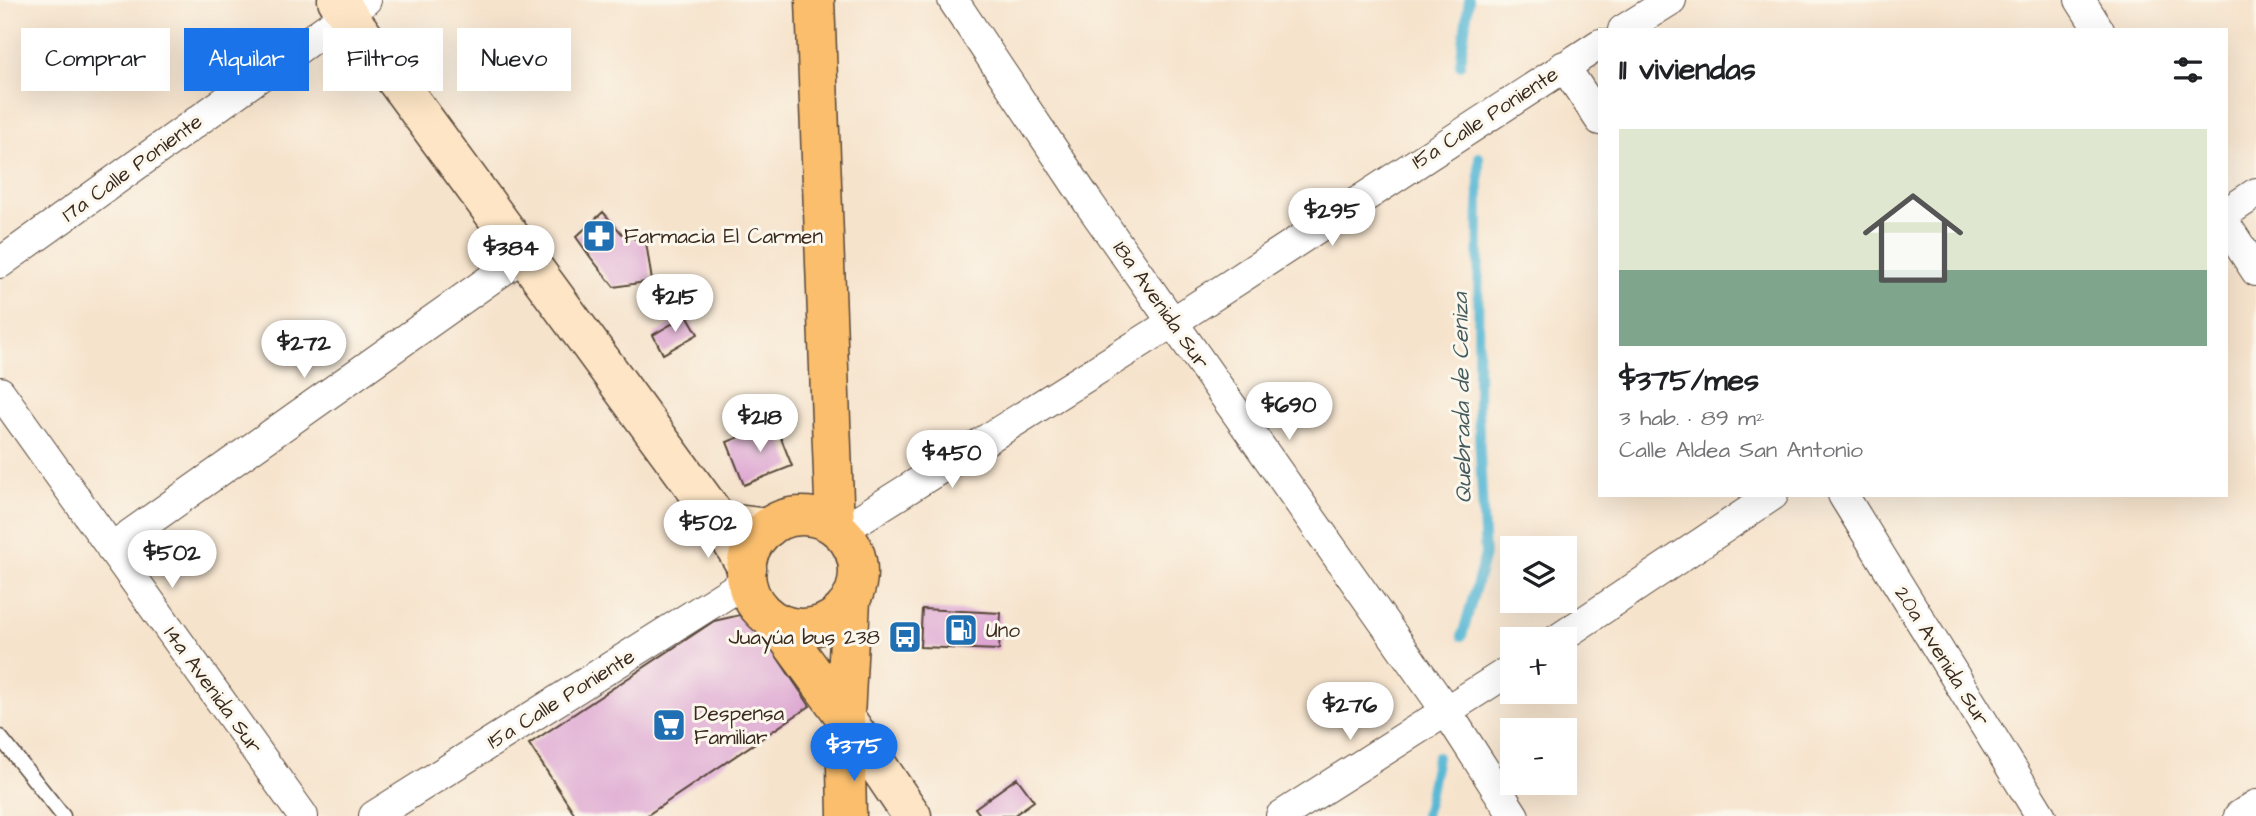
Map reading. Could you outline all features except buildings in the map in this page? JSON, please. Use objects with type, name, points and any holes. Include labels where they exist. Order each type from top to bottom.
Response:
[{"type":"main road","points":[[815,0],[831,445],[838,529]]},
{"type":"main road","points":[[783,522],[831,445]]},
{"type":"main road","points":[[845,717],[776,622],[757,605],[747,575],[758,539],[783,522],[810,517],[838,529],[852,546],[858,564],[858,582],[851,600],[845,717],[847,816]]},
{"type":"main road","points":[[776,622],[792,627],[817,626],[840,613],[851,600]]},
{"type":"street","name":"18a Avenida Sur","points":[[953,0],[1088,202],[1447,712],[1514,816]]},
{"type":"street","points":[[1626,28],[1671,0]]},
{"type":"street","points":[[2080,0],[2098,28]]},
{"type":"street","points":[[350,5],[720,522],[747,575]]},
{"type":"street","name":"17a Calle Poniente","points":[[0,263],[350,5]]},
{"type":"street","name":"15a Calle Poniente","points":[[838,529],[1173,322],[1598,45]]},
{"type":"street","points":[[1564,66],[1598,117]]},
{"type":"street","points":[[2228,212],[2256,194]]},
{"type":"street","points":[[2228,228],[2256,271]]},
{"type":"street","points":[[111,548],[526,254]]},
{"type":"street","name":"14a Avenida Sur","points":[[0,392],[303,816]]},
{"type":"street","points":[[1576,627],[1770,497]]},
{"type":"street","name":"20a Avenida Sur","points":[[1844,497],[2041,816]]},
{"type":"street","points":[[720,522],[783,522]]},
{"type":"street","name":"15a Calle Poniente","points":[[374,816],[747,575]]},
{"type":"street","points":[[1281,816],[1500,677]]},
{"type":"street","points":[[845,717],[912,816]]},
{"type":"street","points":[[2239,816],[2256,805]]},
{"type":"lane","points":[[0,737],[63,816]]},
{"type":"waterway","name":"Quebrada de Ceniza","points":[[1460,65],[1469,0]]},
{"type":"waterway","name":"Quebrada de Ceniza","points":[[1462,636],[1485,555],[1478,411],[1479,157]]},
{"type":"waterway","name":"Quebrada de Ceniza","points":[[1425,816],[1437,757]]},
{"type":"place","name":"Farmacia El Carmen","points":[[599,236]]},
{"type":"place","name":"Uno","points":[[961,630]]},
{"type":"place","name":"Juayúa bus 238","points":[[905,637]]},
{"type":"place","name":"Despensa Familiar","points":[[669,725]]}]
